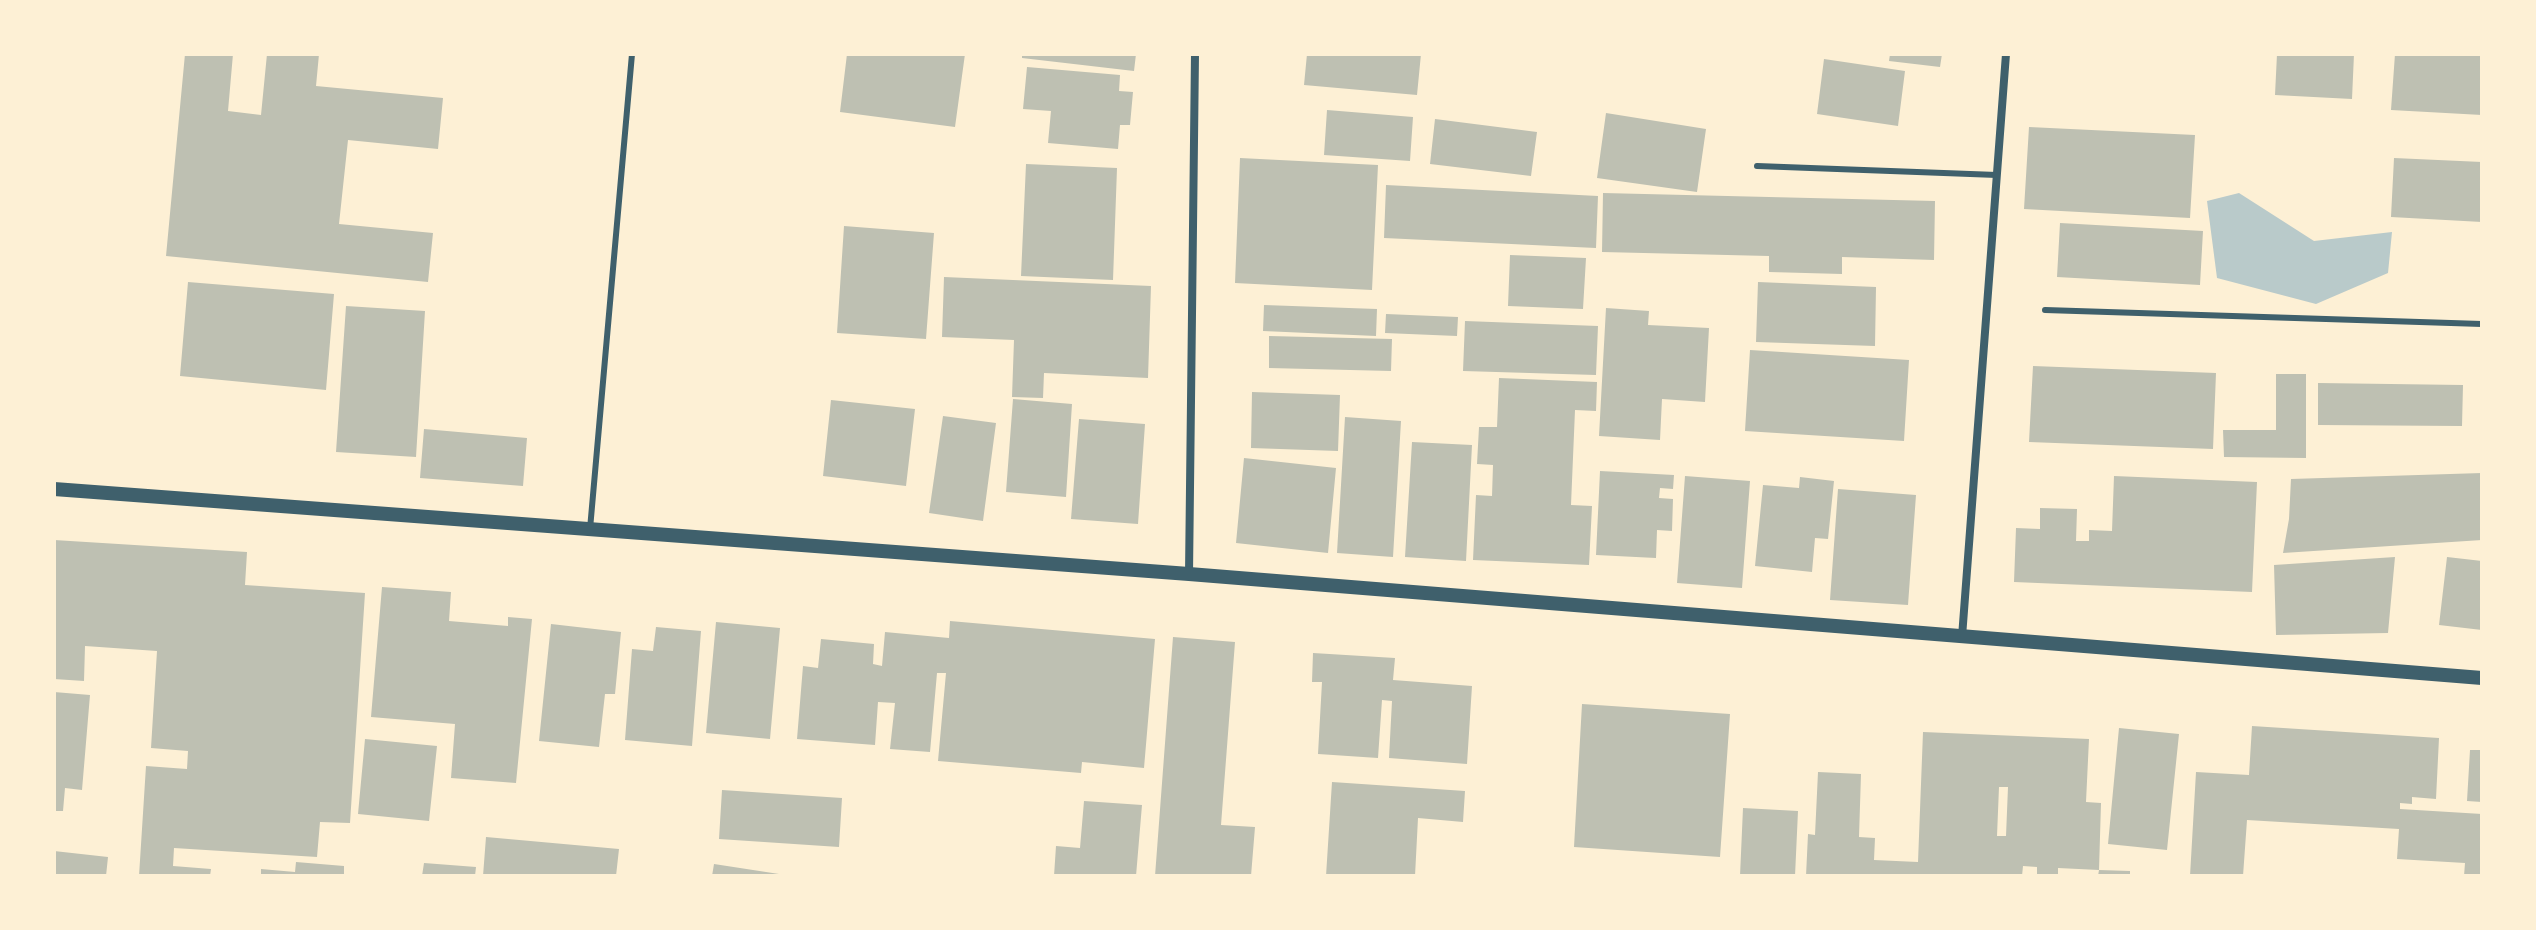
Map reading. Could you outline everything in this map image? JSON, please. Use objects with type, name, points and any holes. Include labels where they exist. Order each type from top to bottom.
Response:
[{"type":"street","points":[[1189,574],[1195,54]]},
{"type":"street","points":[[1962,637],[2006,54]]},
{"type":"street","points":[[54,489],[1189,574],[2482,678]]},
{"type":"lane","points":[[590,529],[632,54]]},
{"type":"lane","points":[[1757,166],[1997,175]]},
{"type":"lane","points":[[2045,310],[2482,324]]},
{"type":"shaded area","points":[[2239,193],[2314,241],[2392,232],[2388,273],[2316,304],[2217,278],[2207,201]]},
{"type":"building","points":[[185,54],[233,54],[228,111],[261,115],[267,54],[319,54],[316,86],[443,98],[438,149],[348,140],[339,224],[433,233],[428,282],[166,256]]},
{"type":"building","points":[[847,54],[965,54],[955,127],[840,112]]},
{"type":"building","points":[[1022,54],[1136,54],[1134,71],[1022,58]]},
{"type":"building","points":[[1307,54],[1421,54],[1417,95],[1304,85]]},
{"type":"building","points":[[1890,54],[1942,54],[1940,67],[1889,61]]},
{"type":"building","points":[[2277,54],[2354,54],[2352,99],[2275,95]]},
{"type":"building","points":[[2395,54],[2482,54],[2482,115],[2391,110]]},
{"type":"building","points":[[1824,59],[1905,71],[1898,126],[1817,114]]},
{"type":"building","points":[[1027,67],[1120,75],[1119,91],[1133,92],[1130,125],[1120,125],[1118,149],[1048,143],[1051,111],[1023,109]]},
{"type":"building","points":[[1327,110],[1413,117],[1410,161],[1324,155]]},
{"type":"building","points":[[1606,113],[1706,129],[1697,192],[1597,178]]},
{"type":"building","points":[[1435,119],[1537,132],[1531,176],[1430,164]]},
{"type":"building","points":[[2029,127],[2195,135],[2190,218],[2024,209]]},
{"type":"building","points":[[1240,158],[1378,165],[1372,290],[1235,283]]},
{"type":"building","points":[[2394,158],[2482,162],[2482,222],[2391,217]]},
{"type":"building","points":[[1026,164],[1117,168],[1113,280],[1021,276]]},
{"type":"building","points":[[1386,185],[1598,196],[1596,248],[1384,238]]},
{"type":"building","points":[[1603,193],[1935,201],[1934,260],[1842,257],[1842,274],[1769,272],[1769,256],[1602,252]]},
{"type":"building","points":[[2060,223],[2203,231],[2200,285],[2057,277]]},
{"type":"building","points":[[844,226],[934,233],[926,339],[837,333]]},
{"type":"building","points":[[1510,255],[1586,258],[1583,309],[1508,306]]},
{"type":"building","points":[[944,277],[1151,286],[1148,378],[1044,373],[1043,398],[1012,397],[1014,340],[942,337]]},
{"type":"building","points":[[188,282],[334,294],[326,390],[180,376]]},
{"type":"building","points":[[1758,282],[1876,287],[1875,346],[1756,342]]},
{"type":"building","points":[[1264,305],[1377,309],[1376,336],[1263,331]]},
{"type":"building","points":[[346,306],[425,311],[416,457],[336,452]]},
{"type":"building","points":[[1606,308],[1649,311],[1648,325],[1709,328],[1705,402],[1662,399],[1660,440],[1599,436]]},
{"type":"building","points":[[1386,314],[1458,317],[1457,336],[1385,333]]},
{"type":"building","points":[[1465,321],[1598,326],[1596,375],[1463,371]]},
{"type":"building","points":[[1269,336],[1392,339],[1391,371],[1269,368]]},
{"type":"building","points":[[1750,350],[1909,360],[1904,441],[1745,431]]},
{"type":"building","points":[[2033,366],[2216,373],[2213,449],[2029,442]]},
{"type":"building","points":[[2276,374],[2306,374],[2306,458],[2224,457],[2223,430],[2276,430]]},
{"type":"building","points":[[1499,378],[1597,382],[1596,411],[1575,410],[1571,505],[1592,506],[1589,565],[1473,560],[1476,495],[1492,496],[1493,465],[1477,464],[1479,427],[1497,427]]},
{"type":"building","points":[[2318,383],[2463,385],[2462,426],[2318,425]]},
{"type":"building","points":[[1252,392],[1340,395],[1338,451],[1251,448]]},
{"type":"building","points":[[1013,399],[1072,404],[1066,497],[1006,492]]},
{"type":"building","points":[[831,400],[915,409],[906,486],[823,476]]},
{"type":"building","points":[[943,416],[996,423],[983,521],[929,513]]},
{"type":"building","points":[[1345,417],[1401,421],[1393,557],[1337,553]]},
{"type":"building","points":[[1079,419],[1145,424],[1138,524],[1071,519]]},
{"type":"building","points":[[424,429],[527,438],[523,486],[420,478]]},
{"type":"building","points":[[1412,442],[1472,445],[1466,561],[1405,557]]},
{"type":"building","points":[[1244,458],[1336,468],[1328,553],[1236,543]]},
{"type":"building","points":[[1600,471],[1674,475],[1673,489],[1660,488],[1659,498],[1673,499],[1672,531],[1657,530],[1656,558],[1596,555]]},
{"type":"building","points":[[2482,473],[2482,540],[2283,553],[2291,479]]},
{"type":"building","points":[[1685,476],[1750,481],[1742,588],[1677,583]]},
{"type":"building","points":[[2114,476],[2257,482],[2252,592],[2014,582],[2016,528],[2040,529],[2040,508],[2077,509],[2076,541],[2089,541],[2089,530],[2112,531]]},
{"type":"building","points":[[1800,477],[1834,481],[1828,539],[1815,538],[1812,572],[1755,566],[1763,485],[1799,488]]},
{"type":"building","points":[[1838,489],[1916,495],[1908,605],[1830,600]]},
{"type":"building","points":[[54,540],[247,552],[245,585],[365,593],[350,823],[320,822],[317,857],[174,848],[173,866],[211,869],[210,876],[139,876],[146,766],[187,769],[188,751],[151,748],[157,651],[85,646],[84,681],[54,679]]},
{"type":"building","points":[[2395,557],[2388,633],[2276,635],[2274,565]]},
{"type":"building","points":[[2447,557],[2482,561],[2482,630],[2439,625]]},
{"type":"building","points":[[382,587],[451,592],[449,621],[508,626],[508,617],[532,619],[516,783],[451,778],[455,724],[371,717]]},
{"type":"building","points":[[950,621],[1155,639],[1144,768],[1082,762],[1081,773],[938,761],[946,673],[937,673],[930,752],[890,749],[895,703],[878,702],[875,745],[797,739],[803,666],[818,668],[821,639],[874,644],[873,664],[882,666],[885,632],[949,638]]},
{"type":"building","points":[[716,622],[780,628],[770,739],[706,733]]},
{"type":"building","points":[[551,624],[621,632],[615,694],[605,694],[599,747],[539,741]]},
{"type":"building","points":[[656,627],[701,631],[692,746],[625,740],[632,649],[653,651]]},
{"type":"building","points":[[1173,637],[1235,642],[1221,825],[1255,827],[1251,876],[1155,876]]},
{"type":"building","points":[[1313,653],[1395,658],[1393,680],[1472,686],[1467,764],[1389,758],[1392,701],[1382,700],[1378,758],[1318,754],[1322,682],[1312,682]]},
{"type":"building","points":[[54,692],[90,695],[82,790],[65,788],[63,811],[54,811]]},
{"type":"building","points":[[1582,704],[1730,714],[1720,857],[1574,847]]},
{"type":"building","points":[[2252,726],[2439,738],[2436,799],[2412,797],[2412,804],[2400,803],[2400,809],[2482,814],[2482,876],[2464,876],[2465,863],[2397,859],[2399,829],[2247,820],[2243,876],[2190,876],[2196,772],[2249,775]]},
{"type":"building","points":[[2119,728],[2179,734],[2167,850],[2108,844]]},
{"type":"building","points":[[1923,732],[2089,739],[2086,802],[2101,803],[2099,870],[2058,868],[2058,876],[2037,876],[2037,867],[2023,866],[2022,876],[1806,876],[1808,834],[1815,835],[1818,772],[1861,774],[1859,837],[1875,838],[1874,860],[1918,862]],"holes":[[[1999,787],[2008,787],[2006,836],[1997,836]]]},
{"type":"building","points":[[365,739],[437,746],[429,821],[358,814]]},
{"type":"building","points":[[2470,750],[2482,750],[2482,802],[2467,801]]},
{"type":"building","points":[[1332,782],[1465,791],[1463,822],[1418,818],[1415,876],[1326,876]]},
{"type":"building","points":[[722,790],[842,798],[839,847],[719,839]]},
{"type":"building","points":[[1084,801],[1142,805],[1136,876],[1054,876],[1056,846],[1080,848]]},
{"type":"building","points":[[1743,808],[1798,811],[1795,876],[1740,876]]},
{"type":"building","points":[[486,837],[619,849],[616,876],[483,876]]},
{"type":"building","points":[[54,851],[108,857],[106,876],[54,876]]},
{"type":"building","points":[[296,862],[344,866],[344,876],[261,876],[261,869],[295,872]]},
{"type":"building","points":[[424,863],[476,867],[475,876],[422,876]]},
{"type":"building","points":[[714,864],[779,874],[779,876],[712,876]]},
{"type":"building","points":[[2099,870],[2130,871],[2130,876],[2098,876]]}]
